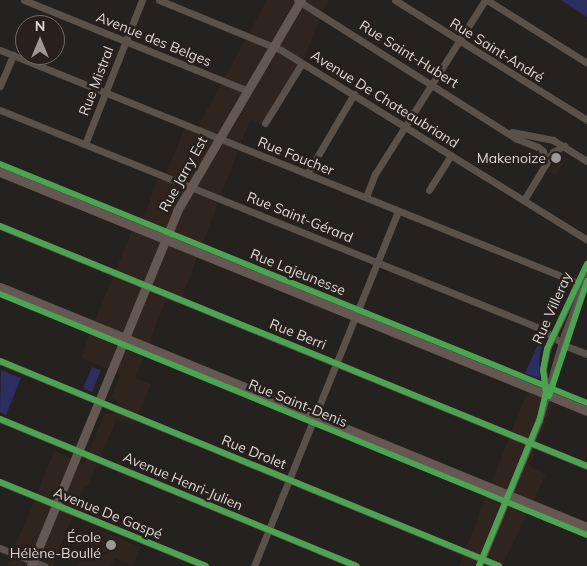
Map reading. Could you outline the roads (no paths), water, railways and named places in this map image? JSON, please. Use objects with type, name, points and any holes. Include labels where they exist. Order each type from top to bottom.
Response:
[{"type":"main road","name":"Rue Jarry Est","points":[[32,564],[166,238],[190,186],[300,1]]},
{"type":"main road","name":"Rue Lajeunesse","points":[[0,172],[587,410]]},
{"type":"main road","name":"Rue Saint-Denis","points":[[0,287],[587,527]]},
{"type":"street","name":"Avenue des Belges","points":[[24,0],[246,90]]},
{"type":"street","name":"Rue Mistral","points":[[85,144],[142,0]]},
{"type":"street","name":"Avenue De Chateaubriand","points":[[159,0],[273,46],[354,94],[587,240]]},
{"type":"street","name":"Rue Saint-André","points":[[395,0],[587,120]]},
{"type":"street","points":[[366,197],[375,174],[486,0],[587,62]]},
{"type":"street","name":"Rue Saint-Hubert","points":[[300,1],[507,131],[541,149],[546,164]]},
{"type":"street","name":"Rue Foucher","points":[[0,50],[580,284]]},
{"type":"street","points":[[0,86],[13,55]]},
{"type":"street","points":[[265,123],[302,63]]},
{"type":"street","points":[[307,174],[354,94]]},
{"type":"street","name":"Rue Saint-Gérard","points":[[0,110],[378,262],[552,335],[587,354]]},
{"type":"street","name":"Rue Saint-Hubert","points":[[507,131],[548,139],[564,146],[587,161]]},
{"type":"street","points":[[524,200],[553,152],[564,146]]},
{"type":"street","points":[[429,190],[451,155]]},
{"type":"street","points":[[254,566],[398,211]]},
{"type":"street","name":"Rue Berri","points":[[0,226],[587,466]]},
{"type":"street","name":"Rue Villeray","points":[[481,562],[530,443],[587,264]]},
{"type":"street","name":"Rue Villeray","points":[[546,393],[543,366],[552,335],[580,284],[587,275]]},
{"type":"street","name":"Rue Drolet","points":[[0,361],[289,480],[481,562],[499,566]]},
{"type":"street","name":"Avenue Henri-Julien","points":[[0,419],[356,566]]},
{"type":"street","name":"Avenue De Gaspé","points":[[0,482],[206,566]]},
{"type":"street","points":[[0,548],[32,564],[44,566]]},
{"type":"place","name":"Makenoize","points":[[556,158]]},
{"type":"place","name":"École Hélène-Boullé","points":[[111,545]]}]
